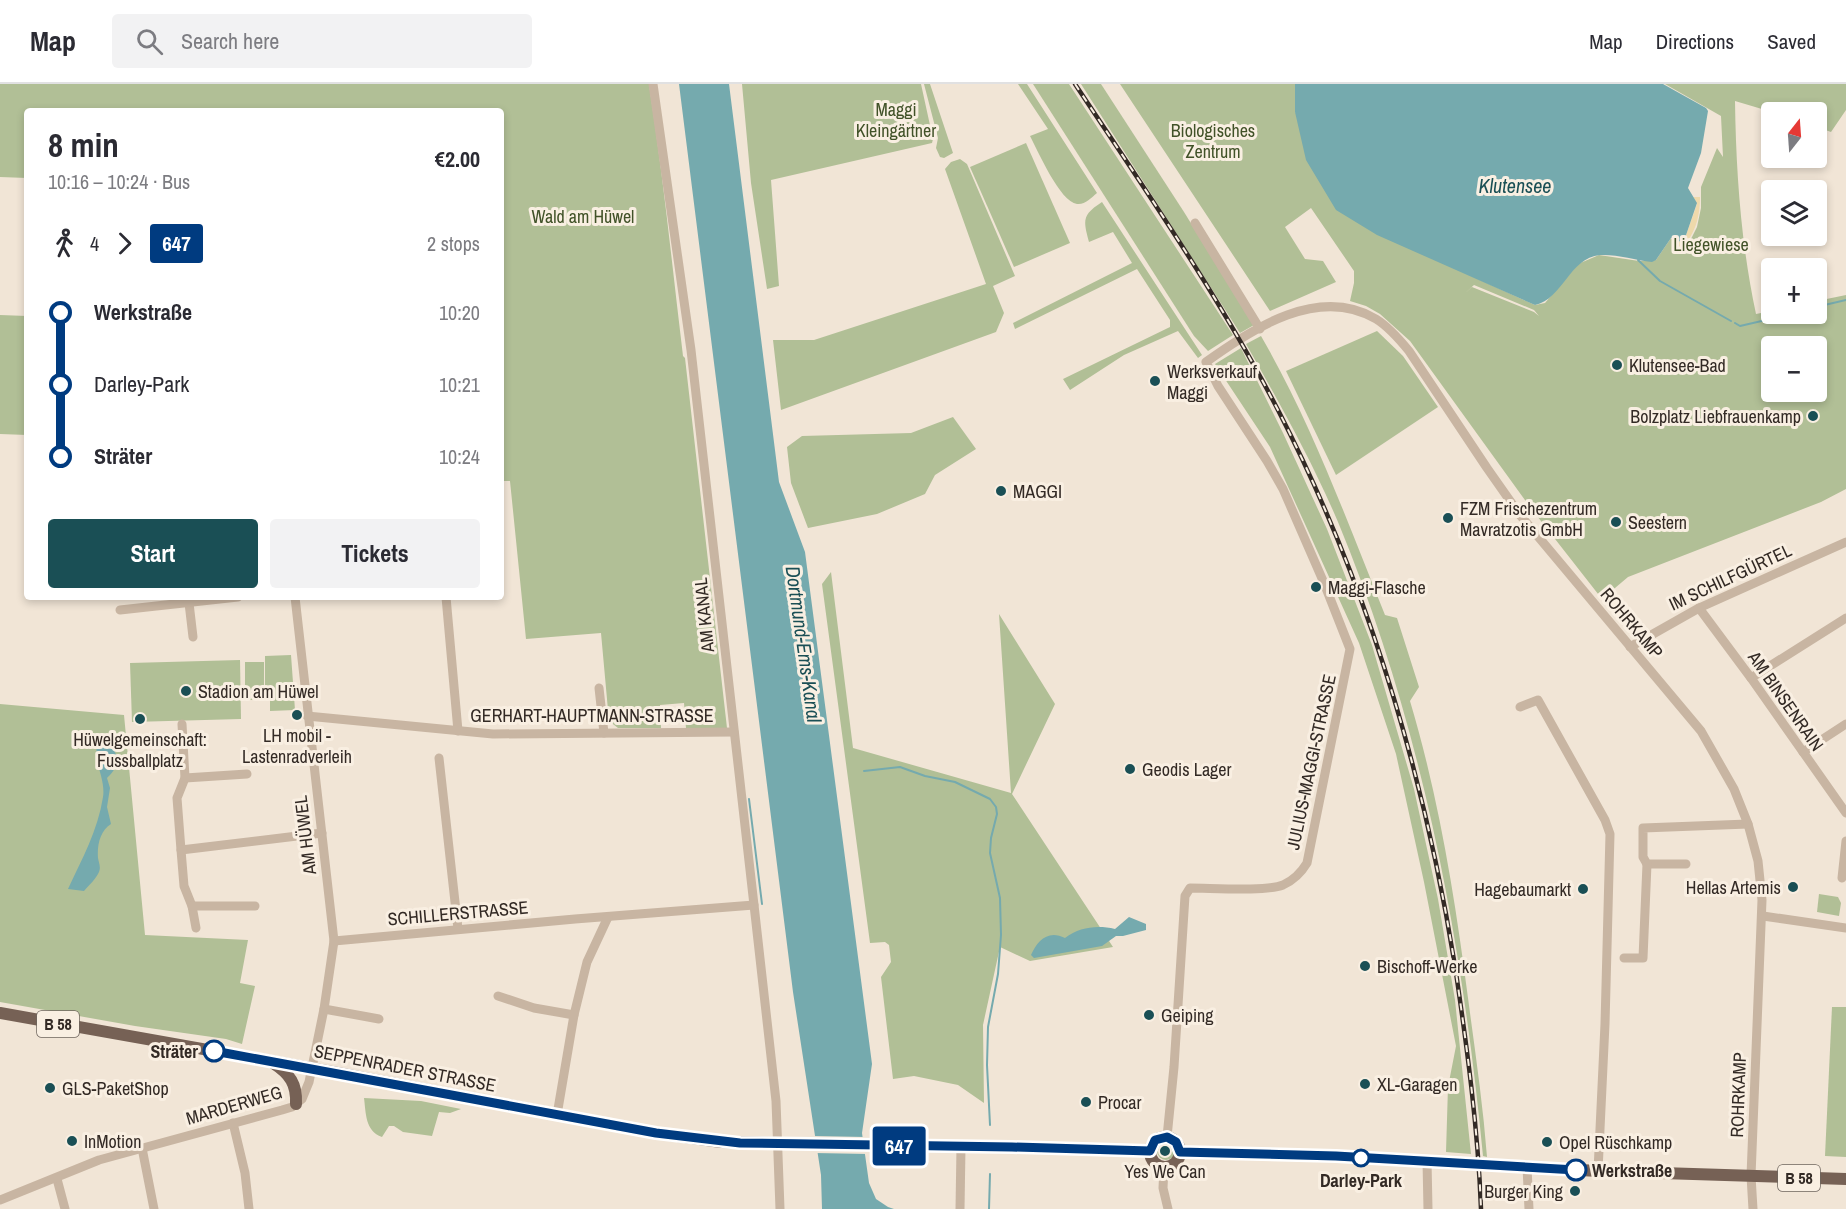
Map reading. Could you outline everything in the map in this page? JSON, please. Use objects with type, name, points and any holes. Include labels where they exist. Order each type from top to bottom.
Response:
[{"type":"main road","name":"SEPPENRADER STRASSE","points":[[0,1014],[312,1068],[656,1133],[720,1142],[961,1147]]},
{"type":"main road","points":[[270,1061],[282,1069],[293,1081],[297,1091],[296,1104]]},
{"type":"main road","points":[[1167,1137],[1176,1142],[1180,1152],[1175,1162],[1164,1167],[1154,1162],[1150,1151],[1155,1140],[1167,1137]]},
{"type":"main road","name":"B 58","points":[[961,1147],[1150,1151]]},
{"type":"main road","name":"B 58","points":[[1180,1152],[1313,1155],[1598,1171],[1846,1179]]},
{"type":"street","name":"AM KANAL","points":[[653,84],[691,350],[754,905],[776,1101],[780,1209]]},
{"type":"street","points":[[1195,223],[1260,329]]},
{"type":"street","name":"ROHRKAMP","points":[[1206,362],[1260,329],[1292,313],[1314,307],[1344,307],[1377,320],[1409,351],[1486,468],[1520,514],[1701,731],[1734,789],[1748,824],[1758,861],[1763,916],[1751,1176],[1752,1209]]},
{"type":"street","name":"JULIUS-MAGGI-STRASSE","points":[[1167,1137],[1185,896],[1190,888],[1269,888],[1283,885],[1299,875],[1307,863],[1350,649],[1283,489],[1267,460],[1218,386],[1206,362]]},
{"type":"street","name":"IM SCHILFGÜRTEL","points":[[1630,646],[1698,608],[1846,542]]},
{"type":"street","points":[[120,610],[156,602],[189,603],[213,600]]},
{"type":"street","name":"AM HÜWEL","points":[[295,600],[334,941],[312,1068]]},
{"type":"street","points":[[446,600],[458,731]]},
{"type":"street","points":[[189,603],[193,637]]},
{"type":"street","name":"AM BINSENRAIN","points":[[1698,608],[1751,678],[1846,813]]},
{"type":"street","points":[[1751,678],[1846,618]]},
{"type":"street","points":[[599,688],[604,733]]},
{"type":"street","points":[[1520,707],[1538,700],[1605,820],[1610,834],[1598,1171]]},
{"type":"street","name":"GERHART-HAUPTMANN-STRASSE","points":[[308,716],[494,734],[734,732]]},
{"type":"street","points":[[182,724],[184,778],[177,798],[180,850],[184,886],[192,906],[196,928]]},
{"type":"street","points":[[1803,752],[1846,724]]},
{"type":"street","points":[[439,758],[458,929]]},
{"type":"street","points":[[184,778],[247,774]]},
{"type":"street","points":[[1624,958],[1643,958],[1647,864],[1643,857],[1643,828],[1748,824]]},
{"type":"street","points":[[180,850],[322,833]]},
{"type":"street","points":[[1842,878],[1846,841]]},
{"type":"street","points":[[1647,864],[1686,864]]},
{"type":"street","points":[[557,1115],[574,1016],[587,962],[608,917],[754,905]]},
{"type":"street","points":[[192,906],[255,906]]},
{"type":"street","points":[[1763,916],[1846,928]]},
{"type":"street","name":"SCHILLERSTRASSE","points":[[334,941],[608,917]]},
{"type":"street","points":[[498,996],[534,1008],[574,1016]]},
{"type":"street","points":[[324,1009],[379,1018]]},
{"type":"street","name":"MARDERWEG","points":[[0,1200],[57,1179],[99,1160],[282,1110],[296,1104],[305,1092],[312,1068]]},
{"type":"street","points":[[233,1124],[245,1173],[249,1209]]},
{"type":"street","points":[[960,1209],[961,1147]]},
{"type":"street","points":[[142,1148],[154,1209]]},
{"type":"street","points":[[1427,1161],[1428,1209]]},
{"type":"street","points":[[1164,1167],[1163,1188],[1168,1209]]},
{"type":"street","points":[[1527,1167],[1529,1209]]},
{"type":"street","points":[[57,1179],[64,1209]]},
{"type":"green space","name":"Wald am Hüwel","points":[[0,84],[649,84],[685,358],[727,728],[686,728],[684,703],[660,705],[661,728],[618,728],[609,721],[601,633],[526,639],[510,481],[504,481],[504,108],[24,108],[24,178],[0,177]]},
{"type":"green space","name":"Maggi Kleingärtner","points":[[742,84],[921,84],[933,139],[932,143],[771,180],[779,286],[767,289],[751,183]]},
{"type":"green space","points":[[924,84],[930,84],[953,153],[944,158],[940,157],[936,148],[938,138]]},
{"type":"green space","points":[[1018,84],[1027,84],[1097,193],[1085,202],[1077,204],[1070,201],[1050,175],[1030,136],[1048,129]]},
{"type":"green space","points":[[1033,84],[1069,84],[1233,335],[1208,351],[1194,336]]},
{"type":"green space","points":[[1081,84],[1101,84],[1254,325],[1240,333]]},
{"type":"green space","points":[[1120,84],[1295,84],[1295,112],[1465,273],[1535,305],[1545,303],[1578,264],[1599,255],[1639,261],[1656,260],[1671,238],[1679,249],[1689,243],[1697,227],[1701,208],[1701,187],[1717,148],[1723,157],[1721,116],[1665,84],[1846,84],[1846,110],[1831,132],[1827,131],[1827,102],[1761,102],[1761,109],[1735,101],[1740,208],[1756,314],[1761,313],[1761,324],[1827,324],[1827,299],[1846,295],[1846,489],[1821,502],[1628,577],[1602,599],[1530,507],[1410,341],[1380,314],[1350,301],[1354,271],[1311,208],[1285,227],[1305,259],[1323,261],[1336,282],[1270,311]],"holes":[[[1474,285],[1534,310],[1539,316],[1472,287],[1463,295]]]},
{"type":"green space","points":[[1026,143],[1070,243],[1014,267],[970,167]]},
{"type":"green space","points":[[960,159],[967,164],[1015,276],[993,286],[1004,313],[996,332],[781,410],[773,340],[814,340],[986,284],[945,169],[951,162]]},
{"type":"green space","points":[[1102,202],[1202,355],[1198,358],[1178,331],[1124,355],[1070,390],[1063,379],[1170,327],[1170,320],[1137,269],[1015,329],[1013,323],[1132,263],[1113,232],[1089,242],[1086,219],[1091,211]]},
{"type":"green space","points":[[0,315],[24,316],[24,435],[0,434]]},
{"type":"green space","points":[[1377,331],[1403,356],[1438,407],[1336,475],[1286,371]]},
{"type":"green space","points":[[1261,336],[1313,438],[1385,615],[1397,618],[1419,687],[1410,701],[1438,811],[1452,886],[1487,1157],[1483,1156],[1474,1074],[1450,913],[1415,754],[1393,676],[1338,522],[1306,454],[1246,344]]},
{"type":"green space","points":[[1241,348],[1327,529],[1372,645],[1414,789],[1438,899],[1455,1000],[1471,1154],[1446,1152],[1448,1087],[1456,1046],[1396,754],[1359,643],[1270,447],[1215,364]]},
{"type":"green space","points":[[953,417],[976,449],[935,475],[925,494],[877,514],[808,528],[791,483],[787,447],[802,436],[911,433]]},
{"type":"green space","points":[[831,572],[853,748],[1011,793],[999,614],[1055,704],[1012,794],[1113,947],[1030,961],[1000,947],[983,1025],[984,1103],[958,1085],[914,1076],[893,1079],[881,977],[891,962],[889,945],[885,942],[870,943],[822,584]]},
{"type":"green space","points":[[291,655],[295,710],[270,711],[270,700],[265,699],[265,656]]},
{"type":"green space","name":"Stadion am Hüwel","points":[[240,660],[241,719],[132,722],[130,663]]},
{"type":"green space","points":[[245,662],[264,662],[264,700],[245,700]]},
{"type":"green space","points":[[0,704],[124,715],[145,935],[248,940],[240,983],[255,986],[242,1044],[226,1039],[135,1026],[0,1002]]},
{"type":"green space","points":[[1819,894],[1838,897],[1841,903],[1839,916],[1817,912]]},
{"type":"green space","points":[[1832,1007],[1846,1007],[1846,1157],[1825,1156]]},
{"type":"green space","points":[[364,1098],[421,1101],[461,1109],[450,1113],[439,1112],[432,1136],[403,1132],[394,1126],[389,1126],[382,1137],[369,1126]]},
{"type":"green space","points":[[1162,1142],[1170,1142],[1175,1147],[1173,1158],[1162,1160],[1157,1155],[1157,1147]]},
{"type":"sand","points":[[1693,197],[1700,197],[1698,219],[1693,233],[1679,249],[1671,238],[1684,241],[1697,204]]},
{"type":"water","name":"Dortmund-Ems-Kanal","points":[[679,84],[729,84],[779,482],[805,552],[872,1064],[862,1133],[869,1183],[876,1199],[894,1209],[822,1209],[821,1175],[793,992]]},
{"type":"water","name":"Klutensee","points":[[1295,84],[1663,84],[1708,111],[1701,153],[1688,188],[1697,203],[1684,241],[1671,238],[1656,260],[1652,262],[1606,255],[1589,258],[1573,271],[1553,295],[1535,305],[1377,235],[1336,210],[1306,160],[1295,112]]},
{"type":"water","points":[[102,741],[112,746],[117,761],[107,778],[110,788],[107,807],[111,824],[104,830],[100,839],[98,858],[100,869],[96,877],[84,891],[68,889],[89,844],[101,809],[103,783],[97,749],[98,742]]},
{"type":"water","points":[[1129,917],[1146,924],[1146,930],[1116,936],[1102,946],[1034,958],[1031,955],[1036,945],[1048,936],[1065,938],[1077,931],[1089,928],[1115,929]]},
{"type":"pier","points":[[812,1136],[866,1137],[869,1154],[814,1153]]},
{"type":"waterway","points":[[1638,260],[1660,281],[1731,321]]},
{"type":"waterway","points":[[1827,304],[1846,300]]},
{"type":"waterway","points":[[1735,323],[1740,326],[1761,321]]},
{"type":"waterway","points":[[864,771],[900,767],[925,776],[955,782],[990,799],[996,807],[997,814],[990,853],[1000,898],[1001,935],[998,974],[988,1027],[990,1125]]},
{"type":"waterway","points":[[749,799],[762,904]]},
{"type":"waterway","points":[[989,1209],[990,1174]]},
{"type":"railway","points":[[1075,84],[1181,244],[1255,368],[1310,476],[1365,612],[1389,681],[1409,751],[1442,894],[1468,1057],[1481,1209]]},
{"type":"bus line","name":"647","points":[[214,1051],[656,1133],[720,1142],[1150,1151],[1155,1140],[1167,1137],[1176,1142],[1180,1152],[1336,1156],[1576,1170]]},
{"type":"place","name":"Klutensee-Bad","points":[[1617,365]]},
{"type":"place","name":"Werksverkauf Maggi","points":[[1155,381]]},
{"type":"place","name":"Bolzplatz Liebfrauenkamp","points":[[1813,416]]},
{"type":"place","name":"MAGGI","points":[[1001,491]]},
{"type":"place","name":"FZM Frischezentrum Mavratzotis GmbH","points":[[1448,518]]},
{"type":"place","name":"Seestern","points":[[1616,522]]},
{"type":"place","name":"Maggi-Flasche","points":[[1316,587]]},
{"type":"place","name":"Stadion am Hüwel","points":[[186,691]]},
{"type":"place","name":"LH mobil - Lastenradverleih","points":[[297,715]]},
{"type":"place","name":"Hüwelgemeinschaft: Fussballplatz","points":[[140,719]]},
{"type":"place","name":"Geodis Lager","points":[[1130,769]]},
{"type":"place","name":"Hellas Artemis","points":[[1793,887]]},
{"type":"place","name":"Hagebaumarkt","points":[[1583,889]]},
{"type":"place","name":"Bischoff-Werke","points":[[1365,966]]},
{"type":"place","name":"Geiping","points":[[1149,1015]]},
{"type":"place","name":"Sträter","points":[[214,1051]]},
{"type":"place","name":"XL-Garagen","points":[[1365,1084]]},
{"type":"place","name":"GLS-PaketShop","points":[[50,1088]]},
{"type":"place","name":"Procar","points":[[1086,1102]]},
{"type":"place","name":"InMotion","points":[[72,1141]]},
{"type":"place","name":"Opel Rüschkamp","points":[[1547,1142]]},
{"type":"place","name":"Yes We Can","points":[[1165,1151]]},
{"type":"place","name":"Darley-Park","points":[[1361,1158]]},
{"type":"place","name":"Werkstraße","points":[[1576,1170]]},
{"type":"place","name":"Burger King","points":[[1575,1191]]},
{"type":"park label","name":"Biologisches Zentrum","points":[[1213,140]]},
{"type":"park label","name":"Liegewiese","points":[[1711,244]]}]
